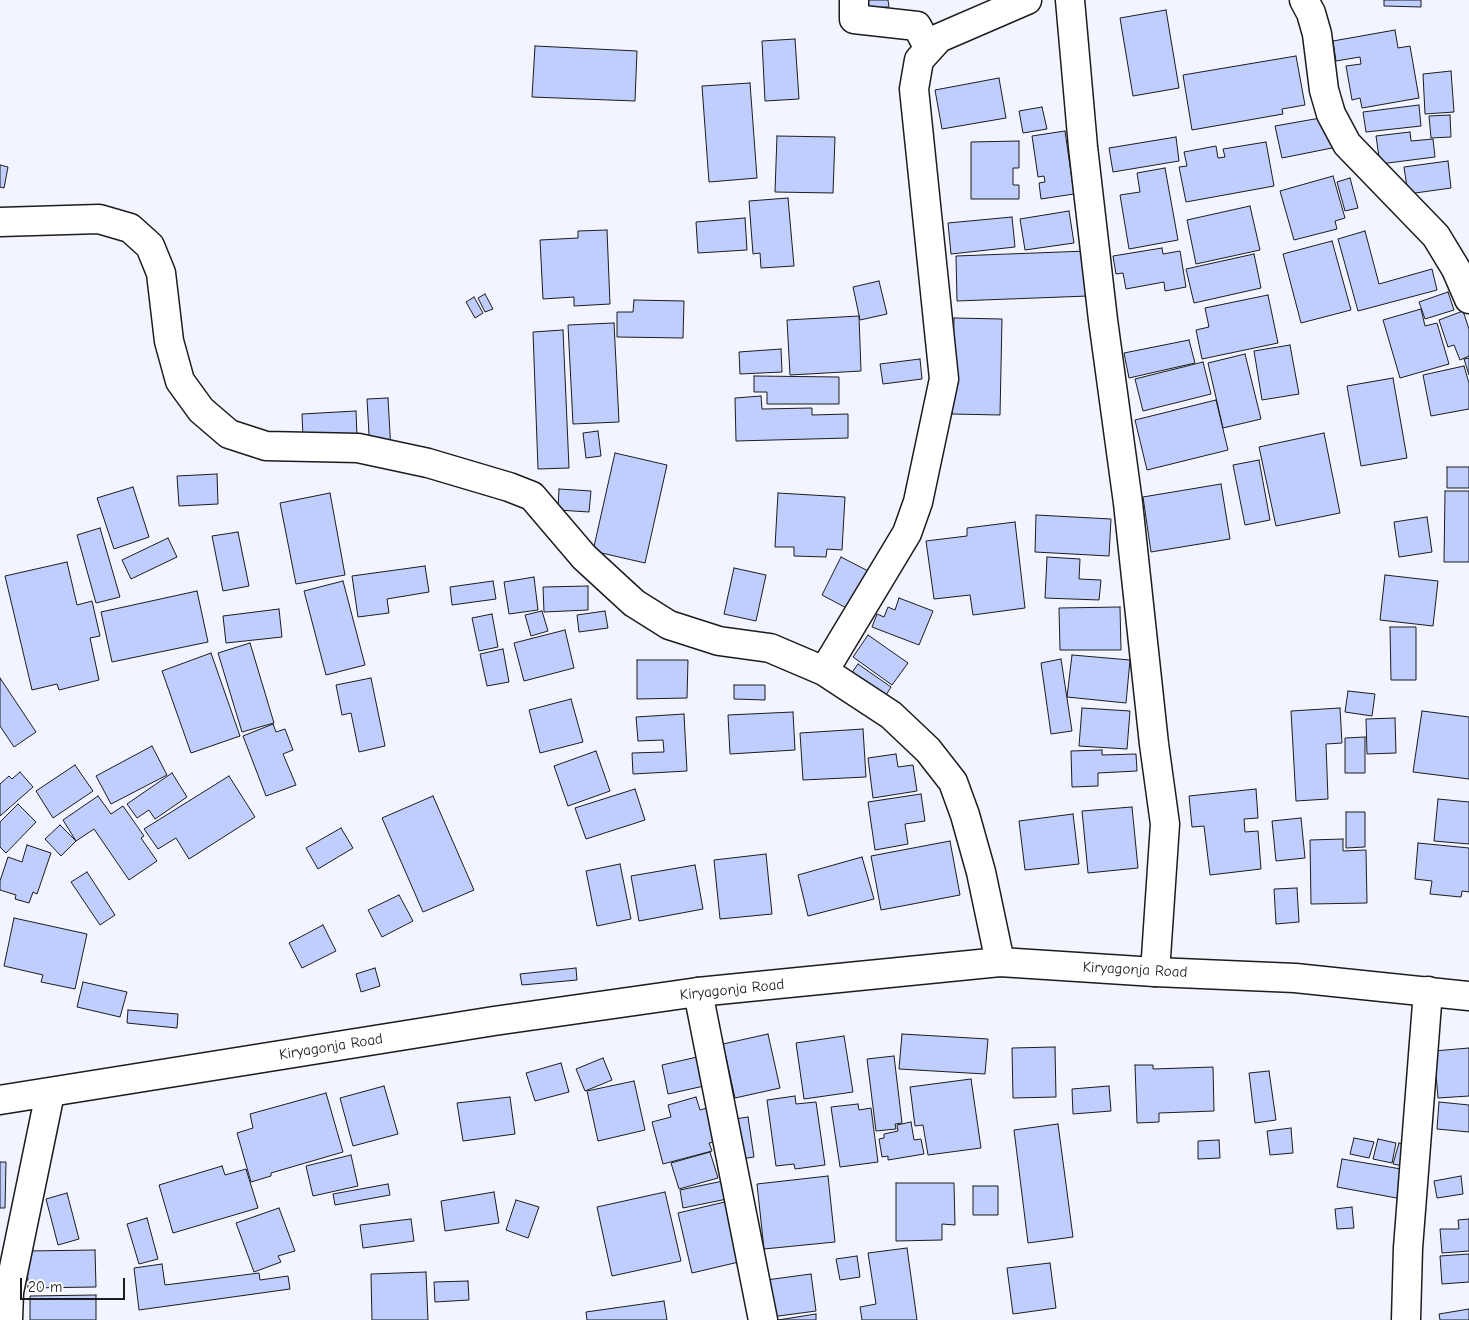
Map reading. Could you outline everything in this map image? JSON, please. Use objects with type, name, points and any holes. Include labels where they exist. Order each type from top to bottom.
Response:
[{"type":"street","points":[[854,0],[854,19],[917,26],[929,49]]},
{"type":"street","points":[[824,671],[907,533],[918,502],[944,379],[914,89],[920,60],[939,38],[1027,0]]},
{"type":"street","points":[[1070,0],[1083,147],[1103,320],[1128,503],[1153,734],[1165,824],[1155,972]]},
{"type":"street","points":[[1304,0],[1311,13],[1316,34],[1324,90],[1331,114],[1347,144],[1436,236],[1456,269],[1469,299]]},
{"type":"street","points":[[0,222],[99,219],[130,228],[150,246],[160,273],[169,341],[180,381],[201,410],[229,434],[266,446],[358,448],[428,463],[509,487],[532,496],[584,557],[634,603],[669,625],[719,641],[770,648],[824,671],[891,715],[928,750],[953,782],[981,872],[1000,962]]},
{"type":"street","name":"Kiryagonja Road","points":[[0,1100],[494,1021],[698,992],[1000,962],[1155,972],[1295,978],[1469,996]]},
{"type":"street","points":[[1406,1320],[1408,1248],[1428,991]]},
{"type":"street","points":[[698,992],[763,1320]]},
{"type":"street","points":[[8,1320],[9,1292],[50,1093]]},
{"type":"building","points":[[857,0],[888,0],[889,7],[858,8]]},
{"type":"building","points":[[1384,0],[1421,0],[1421,7],[1384,6]]},
{"type":"building","points":[[1166,10],[1179,88],[1133,96],[1120,18]]},
{"type":"building","points":[[1395,30],[1398,48],[1410,46],[1419,98],[1362,108],[1360,98],[1352,100],[1346,66],[1361,64],[1360,57],[1336,61],[1333,41]]},
{"type":"building","points":[[795,39],[799,99],[765,101],[762,41]]},
{"type":"building","points":[[535,46],[637,51],[635,101],[532,97]]},
{"type":"building","points":[[1296,56],[1305,105],[1282,109],[1283,114],[1192,130],[1183,75]]},
{"type":"building","points":[[1451,71],[1454,112],[1425,114],[1423,74]]},
{"type":"building","points":[[999,78],[1006,118],[942,129],[935,90]]},
{"type":"building","points":[[750,83],[757,178],[709,182],[702,86]]},
{"type":"building","points":[[1419,105],[1421,126],[1366,132],[1363,112]]},
{"type":"building","points":[[1042,107],[1047,129],[1023,133],[1019,111]]},
{"type":"building","points":[[1450,115],[1451,137],[1431,138],[1429,116]]},
{"type":"building","points":[[1326,117],[1332,148],[1282,158],[1275,126]]},
{"type":"building","points":[[1065,131],[1074,194],[1041,199],[1039,183],[1045,182],[1044,176],[1038,177],[1032,136]]},
{"type":"building","points":[[1410,132],[1411,141],[1433,139],[1435,157],[1380,164],[1376,136]]},
{"type":"building","points":[[777,136],[835,137],[833,193],[775,192]]},
{"type":"building","points":[[1176,137],[1179,161],[1113,172],[1109,148]]},
{"type":"building","points":[[1019,141],[1019,168],[1013,168],[1013,185],[1019,185],[1019,199],[971,199],[971,142]]},
{"type":"building","points":[[1266,142],[1274,186],[1186,202],[1179,167],[1187,166],[1184,152],[1216,146],[1218,158],[1225,157],[1223,149]]},
{"type":"building","points":[[1448,161],[1451,188],[1408,194],[1404,167]]},
{"type":"building","points":[[0,165],[8,167],[4,188],[0,187]]},
{"type":"building","points":[[1165,168],[1178,240],[1129,249],[1120,195],[1140,192],[1137,173]]},
{"type":"building","points":[[1333,176],[1345,218],[1335,221],[1337,229],[1294,240],[1280,191]]},
{"type":"building","points":[[1350,178],[1358,208],[1345,211],[1337,182]]},
{"type":"building","points":[[788,198],[794,266],[761,268],[760,253],[753,254],[749,201]]},
{"type":"building","points":[[1250,206],[1260,250],[1196,264],[1187,220]]},
{"type":"building","points":[[1069,211],[1074,243],[1025,250],[1020,219]]},
{"type":"building","points":[[1012,217],[1015,247],[951,254],[948,223]]},
{"type":"building","points":[[745,218],[747,250],[698,253],[696,222]]},
{"type":"building","points":[[607,230],[610,304],[574,306],[574,297],[543,299],[540,240],[578,238],[578,231]]},
{"type":"building","points":[[1365,231],[1379,284],[1432,269],[1437,290],[1358,311],[1338,239]]},
{"type":"building","points":[[1332,241],[1351,310],[1301,323],[1283,254]]},
{"type":"building","points":[[1162,248],[1163,254],[1180,251],[1186,287],[1165,291],[1164,282],[1126,289],[1123,273],[1116,274],[1113,256]]},
{"type":"building","points":[[1087,251],[1088,296],[957,301],[956,256]]},
{"type":"building","points":[[1254,254],[1261,288],[1194,303],[1186,269]]},
{"type":"building","points":[[879,281],[887,314],[860,320],[853,287]]},
{"type":"building","points":[[1448,292],[1454,310],[1425,319],[1419,302]]},
{"type":"building","points":[[485,294],[493,309],[485,312],[478,298]]},
{"type":"building","points":[[1268,295],[1278,343],[1202,359],[1196,330],[1209,327],[1205,308]]},
{"type":"building","points":[[474,297],[483,313],[475,318],[466,302]]},
{"type":"building","points":[[634,300],[684,301],[683,338],[617,337],[617,312],[633,312]]},
{"type":"building","points":[[1421,309],[1425,326],[1437,323],[1449,364],[1400,378],[1383,320]]},
{"type":"building","points":[[1463,311],[1469,329],[1469,356],[1460,360],[1454,345],[1448,347],[1439,320]]},
{"type":"building","points":[[859,316],[861,371],[790,375],[787,320]]},
{"type":"building","points":[[954,318],[1002,319],[1000,415],[952,414]]},
{"type":"building","points":[[614,323],[619,422],[573,424],[568,325]]},
{"type":"building","points":[[563,330],[569,468],[538,469],[533,332]]},
{"type":"building","points":[[1189,340],[1195,363],[1129,378],[1124,353]]},
{"type":"building","points":[[1290,345],[1299,394],[1262,400],[1254,351]]},
{"type":"building","points":[[781,349],[782,372],[740,374],[739,352]]},
{"type":"building","points":[[1245,354],[1261,419],[1223,428],[1208,363]]},
{"type":"building","points":[[1469,358],[1469,375],[1464,359]]},
{"type":"building","points":[[920,359],[922,379],[883,384],[880,364]]},
{"type":"building","points":[[1203,362],[1211,394],[1143,411],[1135,379]]},
{"type":"building","points":[[1464,366],[1469,383],[1469,409],[1431,416],[1423,375]]},
{"type":"building","points":[[754,376],[839,377],[839,404],[767,404],[767,392],[754,392]]},
{"type":"building","points":[[1393,378],[1407,458],[1361,466],[1347,386]]},
{"type":"building","points":[[761,396],[762,409],[812,408],[812,415],[848,414],[848,438],[736,441],[735,398]]},
{"type":"building","points":[[388,398],[391,451],[370,453],[367,399]]},
{"type":"building","points":[[1216,400],[1228,450],[1147,470],[1135,420]]},
{"type":"building","points":[[356,411],[357,436],[303,438],[302,414]]},
{"type":"building","points":[[598,431],[601,456],[586,458],[583,433]]},
{"type":"building","points":[[1324,433],[1340,513],[1276,526],[1259,447]]},
{"type":"building","points":[[615,453],[667,465],[645,563],[593,551]]},
{"type":"building","points":[[1259,460],[1270,520],[1245,525],[1233,465]]},
{"type":"building","points":[[1447,467],[1469,467],[1469,488],[1447,488]]},
{"type":"building","points":[[217,474],[218,504],[179,506],[177,476]]},
{"type":"building","points":[[1221,484],[1230,539],[1151,552],[1143,497]]},
{"type":"building","points":[[133,487],[149,537],[114,549],[97,498]]},
{"type":"building","points":[[559,489],[591,491],[589,512],[558,510]]},
{"type":"building","points":[[1445,491],[1469,491],[1469,562],[1444,562]]},
{"type":"building","points":[[330,493],[345,575],[296,584],[280,503]]},
{"type":"building","points":[[778,493],[845,497],[842,550],[827,549],[826,557],[794,556],[794,547],[775,547]]},
{"type":"building","points":[[1036,515],[1111,519],[1109,556],[1035,552]]},
{"type":"building","points":[[1427,517],[1432,552],[1399,557],[1394,522]]},
{"type":"building","points":[[1015,522],[1025,608],[973,615],[970,595],[934,599],[926,541],[967,536],[967,528]]},
{"type":"building","points":[[100,528],[120,597],[96,603],[77,535]]},
{"type":"building","points":[[238,532],[249,586],[223,591],[212,536]]},
{"type":"building","points":[[168,538],[177,557],[131,579],[122,560]]},
{"type":"building","points":[[841,557],[872,573],[852,611],[822,595]]},
{"type":"building","points":[[1047,557],[1080,559],[1079,579],[1101,580],[1099,600],[1045,598]]},
{"type":"building","points":[[67,562],[77,605],[92,601],[100,636],[90,638],[99,680],[59,690],[57,684],[32,690],[5,576]]},
{"type":"building","points":[[425,566],[429,592],[387,599],[389,613],[358,617],[352,576]]},
{"type":"building","points":[[734,568],[766,575],[756,621],[724,614]]},
{"type":"building","points":[[1385,575],[1438,581],[1433,626],[1380,620]]},
{"type":"building","points":[[534,577],[538,610],[509,614],[504,582]]},
{"type":"building","points":[[343,581],[365,665],[326,675],[304,591]]},
{"type":"building","points":[[493,581],[496,599],[452,605],[450,587]]},
{"type":"building","points":[[588,586],[588,610],[544,612],[543,587]]},
{"type":"building","points":[[197,591],[208,642],[112,662],[101,612]]},
{"type":"building","points":[[899,598],[933,611],[919,645],[872,627],[877,614],[884,617],[888,607],[895,610]]},
{"type":"building","points":[[1120,607],[1121,650],[1060,650],[1059,608]]},
{"type":"building","points":[[279,609],[282,637],[226,643],[223,616]]},
{"type":"building","points":[[542,611],[548,631],[531,636],[525,615]]},
{"type":"building","points":[[605,611],[608,628],[579,632],[577,615]]},
{"type":"building","points":[[492,614],[498,647],[479,651],[472,618]]},
{"type":"building","points":[[1390,627],[1416,627],[1416,680],[1391,680]]},
{"type":"building","points":[[565,630],[574,668],[524,681],[514,643]]},
{"type":"building","points":[[868,635],[908,663],[892,685],[853,657]]},
{"type":"building","points":[[250,643],[274,723],[242,732],[218,653]]},
{"type":"building","points":[[503,649],[509,682],[487,686],[480,654]]},
{"type":"building","points":[[211,653],[240,736],[191,753],[162,671]]},
{"type":"building","points":[[1072,655],[1130,660],[1126,703],[1067,697]]},
{"type":"building","points":[[1061,659],[1072,731],[1051,734],[1041,663]]},
{"type":"building","points":[[637,660],[688,660],[687,698],[637,699]]},
{"type":"building","points":[[858,664],[891,687],[883,700],[849,677]]},
{"type":"building","points":[[0,678],[36,732],[14,747],[0,726]]},
{"type":"building","points":[[371,678],[385,746],[359,752],[351,713],[342,715],[336,685]]},
{"type":"building","points":[[734,685],[765,685],[765,700],[734,699]]},
{"type":"building","points":[[1348,691],[1375,694],[1372,716],[1345,712]]},
{"type":"building","points":[[571,699],[583,742],[540,753],[529,710]]},
{"type":"building","points":[[1082,708],[1130,711],[1127,749],[1079,746]]},
{"type":"building","points":[[1340,708],[1342,743],[1326,744],[1328,799],[1296,801],[1291,711]]},
{"type":"building","points":[[1422,711],[1469,717],[1469,779],[1413,772]]},
{"type":"building","points":[[793,712],[795,750],[730,754],[728,715]]},
{"type":"building","points":[[684,714],[687,771],[633,774],[632,753],[664,752],[663,740],[638,741],[636,717]]},
{"type":"building","points":[[1395,718],[1396,753],[1367,754],[1366,719]]},
{"type":"building","points":[[273,724],[276,732],[285,729],[293,750],[283,754],[296,785],[266,796],[243,736]]},
{"type":"building","points":[[863,729],[866,777],[803,780],[800,733]]},
{"type":"building","points":[[1365,737],[1365,773],[1345,773],[1345,738]]},
{"type":"building","points":[[152,746],[167,775],[111,804],[96,776]]},
{"type":"building","points":[[1102,750],[1102,755],[1136,754],[1137,771],[1098,773],[1098,786],[1072,787],[1071,751]]},
{"type":"building","points":[[596,751],[610,791],[568,806],[554,766]]},
{"type":"building","points":[[896,754],[898,767],[913,765],[917,791],[873,798],[868,758]]},
{"type":"building","points":[[75,765],[93,791],[53,818],[36,791]]},
{"type":"building","points":[[20,772],[33,787],[0,816],[0,784],[9,776],[12,779]]},
{"type":"building","points":[[172,773],[187,797],[155,819],[149,810],[137,818],[127,804]]},
{"type":"building","points":[[229,776],[255,817],[189,859],[176,838],[158,849],[144,829]]},
{"type":"building","points":[[635,789],[645,820],[586,839],[575,808]]},
{"type":"building","points":[[1256,789],[1258,818],[1244,819],[1245,832],[1258,831],[1261,869],[1210,875],[1204,826],[1192,827],[1189,796]]},
{"type":"building","points":[[921,794],[925,821],[905,824],[908,844],[875,850],[868,802]]},
{"type":"building","points":[[98,796],[111,814],[123,806],[144,836],[141,838],[157,861],[129,880],[94,829],[76,841],[63,820]]},
{"type":"building","points":[[433,796],[474,890],[423,912],[382,818]]},
{"type":"building","points":[[1438,799],[1469,802],[1469,844],[1434,841]]},
{"type":"building","points":[[18,804],[36,822],[6,853],[0,847],[0,822]]},
{"type":"building","points":[[1132,807],[1138,868],[1088,873],[1082,811]]},
{"type":"building","points":[[1346,812],[1365,812],[1365,847],[1346,848]]},
{"type":"building","points":[[1073,814],[1079,864],[1025,870],[1019,821]]},
{"type":"building","points":[[1301,818],[1305,858],[1276,861],[1272,821]]},
{"type":"building","points":[[60,825],[76,841],[61,856],[45,839]]},
{"type":"building","points":[[341,828],[353,848],[318,869],[306,848]]},
{"type":"building","points":[[1343,839],[1343,851],[1366,850],[1367,903],[1311,904],[1310,840]]},
{"type":"building","points":[[950,841],[960,895],[881,910],[871,856]]},
{"type":"building","points":[[1418,843],[1469,848],[1469,892],[1462,891],[1461,897],[1430,894],[1432,881],[1415,879]]},
{"type":"building","points":[[27,845],[51,853],[37,894],[33,892],[29,903],[15,899],[16,895],[0,890],[0,881],[8,857],[22,862]]},
{"type":"building","points":[[766,854],[772,914],[720,919],[714,860]]},
{"type":"building","points":[[862,857],[874,899],[808,916],[798,875]]},
{"type":"building","points":[[620,864],[631,919],[597,926],[586,871]]},
{"type":"building","points":[[695,865],[703,909],[639,921],[631,876]]},
{"type":"building","points":[[87,872],[115,915],[100,925],[71,882]]},
{"type":"building","points":[[1297,888],[1299,922],[1276,924],[1274,889]]},
{"type":"building","points":[[399,895],[413,921],[382,937],[368,910]]},
{"type":"building","points":[[14,918],[87,934],[75,989],[41,982],[43,975],[4,966]]},
{"type":"building","points":[[323,925],[336,951],[302,968],[289,943]]},
{"type":"building","points":[[375,968],[380,986],[361,992],[356,974]]},
{"type":"building","points":[[576,968],[577,980],[522,985],[520,974]]},
{"type":"building","points":[[83,982],[127,992],[120,1017],[77,1007]]},
{"type":"building","points":[[128,1010],[178,1014],[177,1028],[127,1023]]},
{"type":"building","points":[[768,1034],[780,1088],[735,1098],[723,1044]]},
{"type":"building","points":[[902,1034],[988,1039],[985,1074],[899,1069]]},
{"type":"building","points":[[844,1036],[853,1092],[804,1099],[796,1043]]},
{"type":"building","points":[[1055,1047],[1056,1097],[1013,1098],[1012,1048]]},
{"type":"building","points":[[1469,1048],[1469,1096],[1438,1098],[1434,1051]]},
{"type":"building","points":[[706,1055],[713,1084],[668,1094],[662,1065]]},
{"type":"building","points":[[894,1056],[902,1123],[895,1124],[896,1129],[876,1131],[867,1059]]},
{"type":"building","points":[[603,1058],[612,1080],[585,1091],[576,1069]]},
{"type":"building","points":[[561,1063],[569,1092],[535,1101],[526,1073]]},
{"type":"building","points":[[1135,1065],[1153,1065],[1153,1069],[1213,1067],[1214,1111],[1159,1113],[1159,1122],[1137,1123]]},
{"type":"building","points":[[1269,1071],[1276,1120],[1255,1123],[1249,1073]]},
{"type":"building","points":[[971,1079],[981,1148],[928,1155],[923,1125],[915,1126],[910,1087]]},
{"type":"building","points":[[634,1081],[645,1130],[598,1141],[587,1091]]},
{"type":"building","points":[[384,1086],[398,1134],[353,1146],[340,1098]]},
{"type":"building","points":[[1109,1086],[1111,1111],[1073,1114],[1072,1089]]},
{"type":"building","points":[[326,1093],[343,1152],[271,1173],[271,1176],[251,1182],[237,1133],[253,1128],[250,1114]]},
{"type":"building","points":[[795,1096],[796,1104],[816,1102],[825,1165],[795,1169],[794,1164],[776,1166],[767,1100]]},
{"type":"building","points":[[510,1097],[515,1134],[463,1141],[457,1103]]},
{"type":"building","points":[[696,1097],[700,1110],[710,1107],[720,1141],[709,1143],[712,1151],[663,1164],[652,1122],[671,1117],[668,1105]]},
{"type":"building","points":[[1439,1102],[1469,1105],[1469,1132],[1437,1129]]},
{"type":"building","points":[[858,1104],[859,1110],[871,1108],[878,1162],[840,1167],[831,1107]]},
{"type":"building","points":[[748,1117],[754,1157],[734,1160],[728,1120]]},
{"type":"building","points":[[911,1122],[914,1140],[921,1139],[924,1154],[888,1160],[888,1156],[882,1157],[879,1139],[884,1138],[884,1134],[898,1131],[897,1125]]},
{"type":"building","points":[[1058,1124],[1073,1237],[1028,1243],[1014,1130]]},
{"type":"building","points":[[1291,1128],[1293,1153],[1270,1155],[1267,1131]]},
{"type":"building","points":[[1354,1138],[1374,1142],[1369,1158],[1350,1154]]},
{"type":"building","points":[[1378,1139],[1396,1143],[1392,1163],[1373,1159]]},
{"type":"building","points":[[1219,1140],[1220,1158],[1198,1159],[1198,1141]]},
{"type":"building","points":[[1399,1143],[1408,1146],[1403,1166],[1393,1164]]},
{"type":"building","points":[[710,1152],[718,1178],[679,1189],[671,1163]]},
{"type":"building","points":[[351,1155],[358,1186],[313,1196],[306,1166]]},
{"type":"building","points":[[1342,1159],[1407,1170],[1402,1199],[1337,1187]]},
{"type":"building","points":[[0,1162],[6,1162],[5,1208],[0,1208]]},
{"type":"building","points":[[222,1166],[225,1175],[246,1169],[258,1208],[173,1233],[159,1185]]},
{"type":"building","points":[[828,1176],[835,1242],[764,1249],[757,1184]]},
{"type":"building","points":[[1461,1176],[1463,1194],[1437,1198],[1434,1181]]},
{"type":"building","points":[[723,1181],[727,1199],[683,1208],[680,1190]]},
{"type":"building","points":[[896,1183],[954,1183],[955,1225],[942,1224],[942,1240],[896,1241]]},
{"type":"building","points":[[388,1184],[390,1195],[335,1205],[333,1194]]},
{"type":"building","points":[[973,1186],[998,1186],[998,1215],[973,1215]]},
{"type":"building","points":[[494,1192],[499,1223],[445,1231],[441,1201]]},
{"type":"building","points":[[665,1192],[681,1261],[612,1276],[597,1207]]},
{"type":"building","points":[[67,1193],[79,1239],[58,1245],[46,1199]]},
{"type":"building","points":[[516,1200],[539,1207],[528,1238],[506,1230]]},
{"type":"building","points":[[729,1201],[743,1261],[692,1273],[678,1213]]},
{"type":"building","points":[[1352,1207],[1354,1228],[1337,1229],[1335,1209]]},
{"type":"building","points":[[279,1208],[295,1251],[278,1256],[281,1262],[254,1272],[236,1223]]},
{"type":"building","points":[[147,1218],[158,1259],[139,1264],[127,1224]]},
{"type":"building","points":[[411,1219],[414,1241],[363,1248],[360,1225]]},
{"type":"building","points":[[1469,1219],[1469,1251],[1442,1253],[1440,1229],[1459,1229],[1458,1220]]},
{"type":"building","points":[[907,1248],[917,1320],[862,1320],[860,1307],[876,1304],[868,1253]]},
{"type":"building","points":[[95,1250],[96,1287],[28,1288],[27,1251]]},
{"type":"building","points":[[1469,1254],[1469,1282],[1442,1284],[1440,1256]]},
{"type":"building","points":[[857,1256],[860,1277],[840,1280],[836,1259]]},
{"type":"building","points":[[1050,1263],[1056,1308],[1013,1314],[1007,1268]]},
{"type":"building","points":[[162,1264],[165,1285],[259,1273],[260,1280],[288,1276],[290,1289],[139,1310],[134,1268]]},
{"type":"building","points":[[426,1272],[428,1320],[372,1320],[371,1274]]},
{"type":"building","points":[[811,1274],[816,1311],[771,1317],[766,1280]]},
{"type":"building","points":[[468,1281],[469,1300],[435,1302],[434,1282]]},
{"type":"building","points":[[96,1295],[96,1320],[30,1320],[30,1296]]},
{"type":"building","points":[[664,1301],[667,1320],[587,1320],[586,1312]]},
{"type":"building","points":[[1469,1309],[1469,1320],[1440,1320],[1439,1314]]},
{"type":"building","points":[[816,1314],[816,1320],[778,1320]]}]
